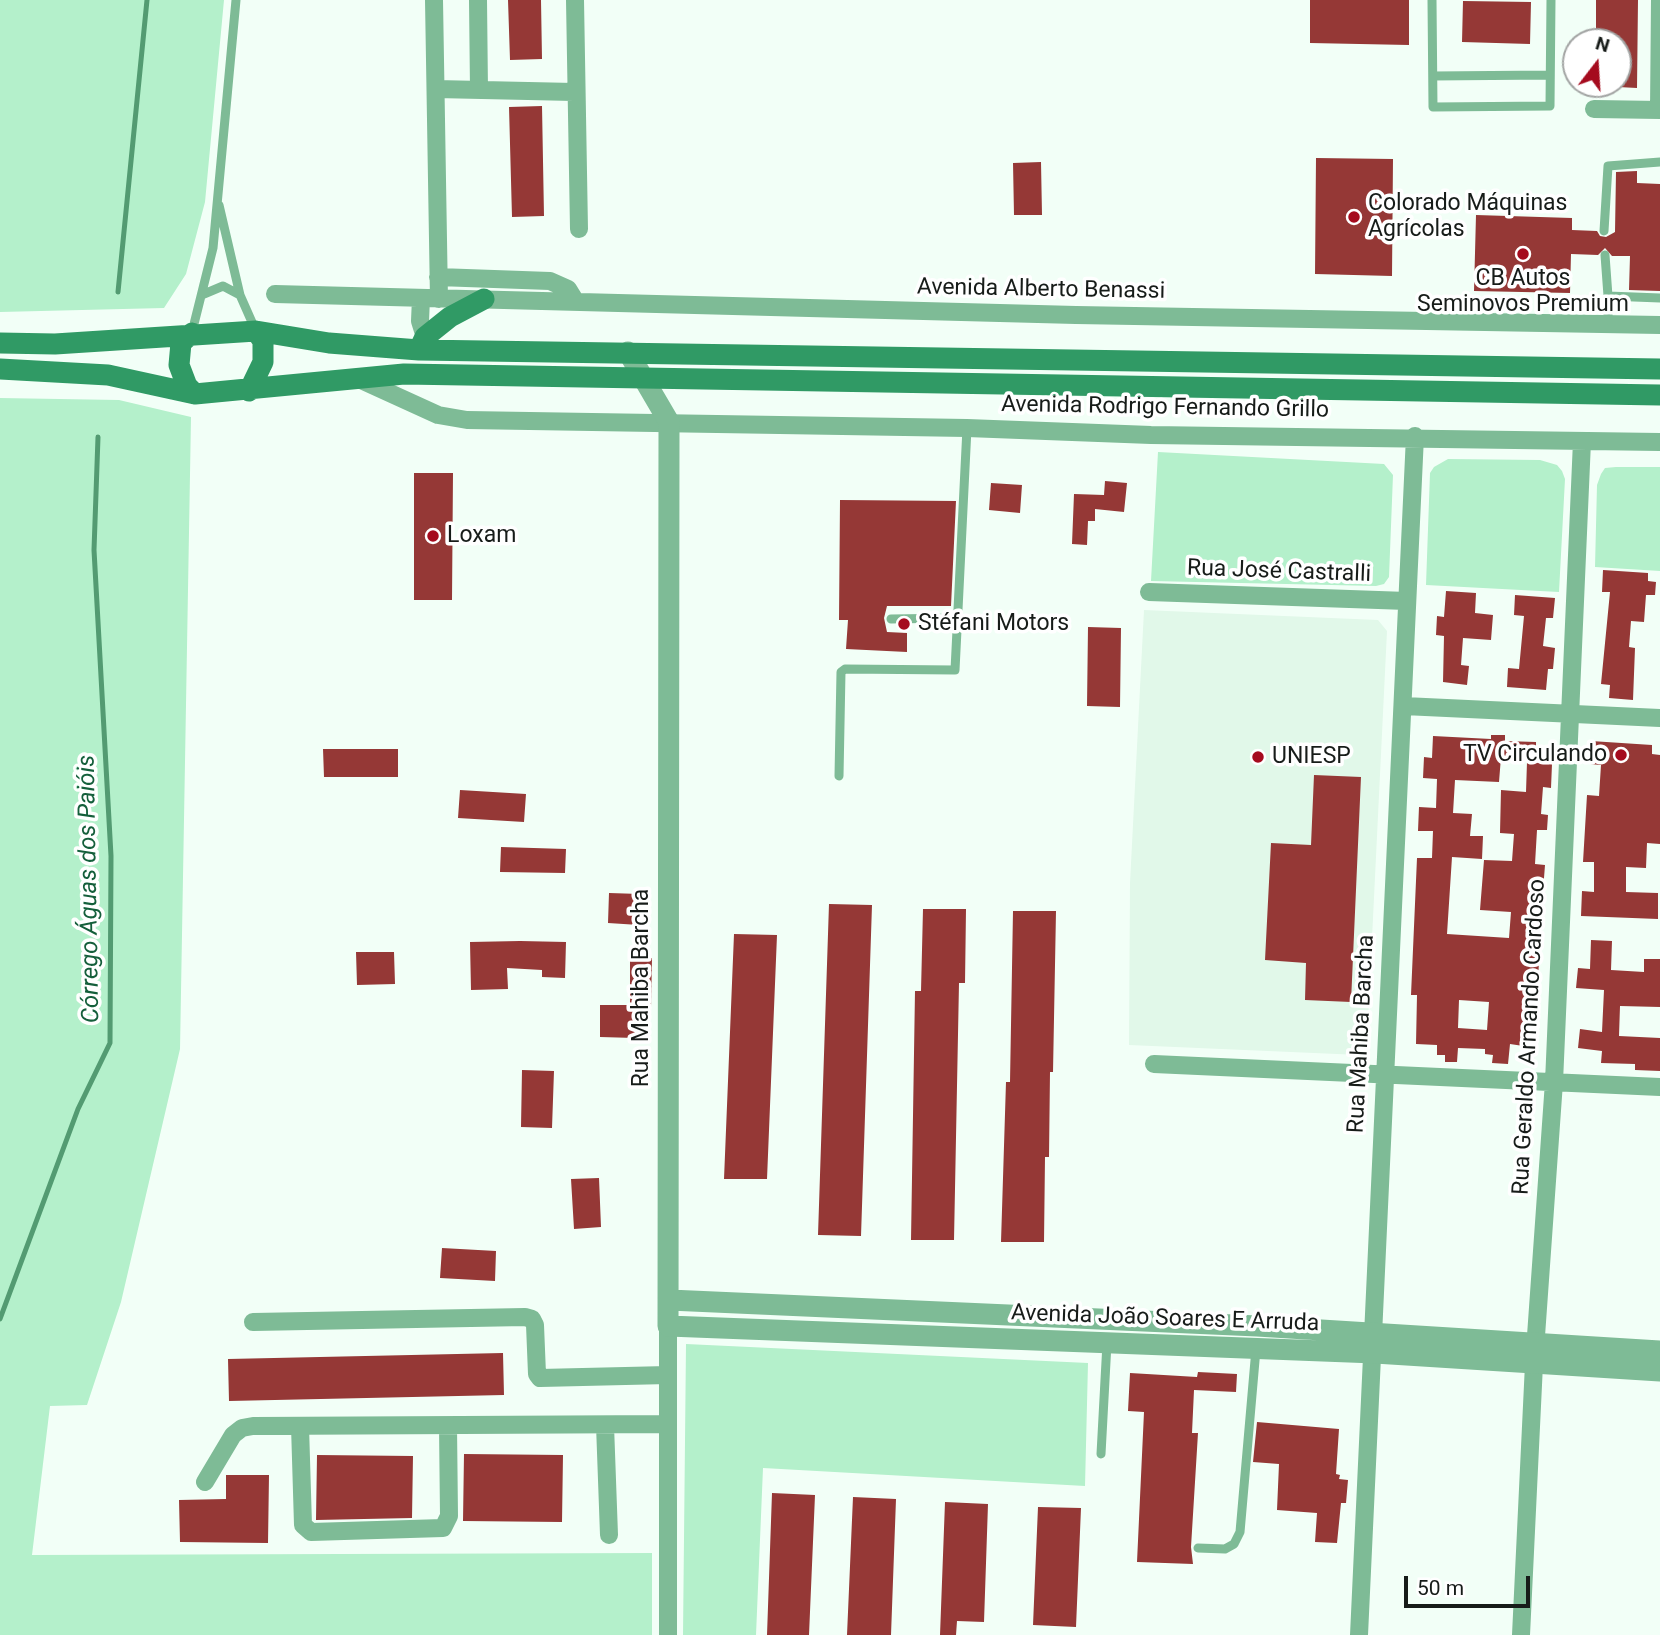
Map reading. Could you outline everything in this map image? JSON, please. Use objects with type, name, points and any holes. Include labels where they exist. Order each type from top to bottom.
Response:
[{"type":"main road","points":[[422,343],[450,317],[484,299]]},
{"type":"main road","points":[[249,391],[263,362],[262,341],[256,331]]},
{"type":"main road","points":[[0,343],[55,344],[192,333],[256,331],[329,343],[422,343],[628,352],[1660,369]]},
{"type":"main road","points":[[192,333],[181,343],[179,365],[187,386],[195,394]]},
{"type":"main road","points":[[0,369],[108,375],[195,394],[249,391],[404,374],[1660,395]]},
{"type":"main road","points":[[1631,394],[1660,412]]},
{"type":"street","points":[[422,343],[420,321],[438,277],[434,0]]},
{"type":"street","points":[[478,0],[479,90]]},
{"type":"street","points":[[575,0],[574,92],[579,229]]},
{"type":"street","points":[[1594,109],[1660,110],[1660,0]]},
{"type":"street","points":[[436,89],[574,92]]},
{"type":"street","points":[[438,277],[550,281],[568,289],[576,302]]},
{"type":"street","name":"Avenida Alberto Benassi","points":[[275,294],[1076,316],[1660,324]]},
{"type":"street","name":"Rua Mahiba Barcha","points":[[628,352],[669,422],[668,1635]]},
{"type":"street","name":"Avenida Rodrigo Fernando Grillo","points":[[359,379],[438,415],[467,420],[967,428],[1151,435],[1415,436],[1660,442]]},
{"type":"street","name":"Rua Mahiba Barcha","points":[[1359,1635],[1375,1343],[1415,436]]},
{"type":"street","name":"Rua Geraldo Armando Cardoso","points":[[1521,1635],[1535,1353],[1555,1082],[1582,440]]},
{"type":"street","name":"Rua José Castralli","points":[[1149,592],[1407,601]]},
{"type":"street","points":[[1404,706],[1660,718]]},
{"type":"street","points":[[1154,1064],[1660,1087]]},
{"type":"street","name":"Avenida João Soares E Arruda","points":[[669,1300],[1256,1326],[1334,1341],[1535,1353],[1660,1351]]},
{"type":"street","points":[[822,1332],[823,1305]]},
{"type":"street","points":[[253,1322],[525,1317],[535,1325],[540,1378],[668,1375]]},
{"type":"street","name":"Avenida João Soares E Arruda","points":[[668,1326],[1256,1349],[1334,1341]]},
{"type":"street","points":[[1256,1326],[1256,1349]]},
{"type":"street","name":"Avenida João Soares E Arruda","points":[[1535,1353],[1660,1371]]},
{"type":"street","points":[[205,1482],[233,1435],[242,1428],[668,1424]]},
{"type":"street","points":[[605,1425],[609,1535]]},
{"type":"street","points":[[300,1426],[303,1525],[311,1532],[443,1528],[449,1516],[448,1426]]},
{"type":"lane","points":[[192,333],[213,248],[236,0]]},
{"type":"lane","points":[[1432,0],[1433,107],[1550,106],[1551,0]]},
{"type":"lane","points":[[1433,76],[1550,75]]},
{"type":"lane","points":[[1604,232],[1608,166],[1660,162]]},
{"type":"lane","points":[[217,197],[240,295],[256,331]]},
{"type":"lane","points":[[1605,255],[1608,324]]},
{"type":"lane","points":[[204,293],[223,286],[240,295]]},
{"type":"lane","points":[[1608,296],[1660,298]]},
{"type":"lane","points":[[839,776],[841,673],[845,669],[955,670],[967,428]]},
{"type":"lane","points":[[891,619],[958,618]]},
{"type":"lane","points":[[1101,1454],[1107,1343]]},
{"type":"lane","points":[[1198,1548],[1225,1549],[1234,1544],[1240,1532],[1256,1349]]},
{"type":"shaded area","name":"UNIESP","points":[[1144,610],[1378,620],[1387,631],[1367,1041],[1360,1055],[1129,1045],[1130,883]]},
{"type":"green space","points":[[0,0],[224,0],[205,202],[186,274],[164,308],[0,312]]},
{"type":"green space","points":[[0,398],[119,400],[191,417],[180,1049],[121,1302],[87,1405],[50,1406],[32,1555],[652,1553],[652,1635],[0,1635]]},
{"type":"green space","points":[[1158,452],[1384,464],[1393,475],[1389,577],[1384,584],[1376,586],[1151,581]]},
{"type":"green space","points":[[1448,459],[1540,460],[1557,465],[1565,479],[1559,592],[1426,585],[1430,473],[1434,467]]},
{"type":"green space","points":[[1660,467],[1660,571],[1595,567],[1597,485],[1601,474],[1605,468]]},
{"type":"green space","points":[[686,1344],[1088,1363],[1085,1486],[763,1468],[756,1635],[683,1635]]},
{"type":"building","points":[[508,0],[541,0],[542,59],[510,60]]},
{"type":"building","points":[[1310,0],[1409,0],[1409,45],[1310,43]]},
{"type":"building","points":[[1596,0],[1638,0],[1637,88],[1632,88],[1632,28],[1596,28]]},
{"type":"building","points":[[1463,1],[1531,2],[1530,44],[1462,42]]},
{"type":"building","points":[[542,106],[544,216],[512,217],[509,107]]},
{"type":"building","name":"Colorado Máquinas Agrícolas","points":[[1316,158],[1393,159],[1392,276],[1315,274]]},
{"type":"building","points":[[1041,162],[1042,215],[1014,215],[1013,163]]},
{"type":"building","points":[[1637,171],[1637,183],[1660,184],[1660,291],[1629,290],[1630,256],[1612,256],[1605,248],[1598,255],[1571,254],[1570,293],[1474,291],[1476,215],[1572,218],[1572,230],[1597,231],[1600,236],[1606,237],[1615,232],[1616,172]]},
{"type":"building","name":"Loxam","points":[[414,473],[453,473],[452,600],[414,600]]},
{"type":"building","points":[[1105,481],[1127,483],[1124,512],[1095,509],[1095,521],[1088,521],[1087,545],[1072,544],[1074,494],[1104,495]]},
{"type":"building","points":[[991,483],[1022,485],[1020,513],[989,510]]},
{"type":"building","points":[[840,500],[956,501],[951,606],[887,606],[884,618],[887,632],[907,633],[907,652],[846,649],[848,620],[839,620]]},
{"type":"building","points":[[1603,570],[1648,573],[1648,581],[1656,582],[1655,595],[1646,595],[1644,622],[1631,621],[1629,647],[1635,648],[1633,700],[1609,698],[1610,685],[1601,684],[1610,592],[1602,592]]},
{"type":"building","points":[[1446,591],[1476,593],[1475,613],[1493,615],[1491,640],[1463,638],[1461,665],[1469,666],[1467,685],[1443,682],[1444,636],[1436,635],[1437,616],[1444,617]]},
{"type":"building","points":[[1515,595],[1555,598],[1553,618],[1546,618],[1543,646],[1555,648],[1553,669],[1548,669],[1546,690],[1507,687],[1508,668],[1519,669],[1524,616],[1514,615]]},
{"type":"building","points":[[1088,627],[1121,628],[1120,707],[1087,706]]},
{"type":"building","points":[[1491,735],[1505,735],[1505,741],[1536,742],[1536,757],[1501,757],[1499,782],[1455,780],[1453,813],[1472,814],[1470,836],[1483,836],[1482,859],[1452,857],[1447,934],[1509,938],[1511,912],[1480,910],[1484,860],[1512,861],[1514,834],[1500,833],[1501,790],[1526,792],[1527,762],[1552,764],[1551,788],[1543,787],[1541,814],[1548,815],[1547,830],[1537,830],[1535,864],[1545,865],[1542,904],[1539,904],[1539,913],[1536,913],[1534,939],[1540,939],[1537,1003],[1530,1047],[1510,1044],[1508,1064],[1492,1063],[1493,1055],[1485,1054],[1485,1049],[1458,1048],[1457,1062],[1445,1062],[1445,1055],[1437,1055],[1437,1045],[1416,1044],[1417,995],[1411,995],[1417,858],[1432,858],[1433,831],[1418,831],[1419,807],[1436,808],[1437,779],[1423,778],[1424,757],[1432,758],[1433,736],[1491,739]],"holes":[[[1459,1000],[1489,1002],[1487,1030],[1458,1028]]]},
{"type":"building","points":[[1591,741],[1652,745],[1652,754],[1660,755],[1660,844],[1647,843],[1646,868],[1626,867],[1626,892],[1658,893],[1658,919],[1581,916],[1582,891],[1594,892],[1594,862],[1583,862],[1587,795],[1599,796],[1601,765],[1590,764]]},
{"type":"building","points":[[323,749],[398,749],[398,777],[324,777]]},
{"type":"building","points":[[1314,775],[1361,777],[1351,1002],[1305,1000],[1306,963],[1265,960],[1271,843],[1311,845]]},
{"type":"building","points":[[460,790],[526,794],[524,822],[458,818]]},
{"type":"building","points":[[501,847],[566,849],[565,873],[500,872]]},
{"type":"building","points":[[609,893],[640,894],[639,925],[608,923]]},
{"type":"building","points":[[829,904],[872,905],[861,1236],[818,1235]]},
{"type":"building","points":[[923,909],[966,909],[965,983],[959,983],[954,1240],[911,1240],[915,991],[921,991]]},
{"type":"building","points":[[1013,911],[1056,911],[1053,1072],[1050,1072],[1049,1157],[1045,1157],[1044,1242],[1001,1242],[1006,1082],[1010,1082]]},
{"type":"building","points":[[734,934],[777,935],[767,1179],[724,1179]]},
{"type":"building","points":[[1591,940],[1612,941],[1611,970],[1644,972],[1644,959],[1660,959],[1660,1007],[1620,1006],[1619,1036],[1660,1038],[1660,1071],[1635,1070],[1635,1064],[1601,1063],[1602,1051],[1578,1048],[1580,1029],[1602,1032],[1604,990],[1576,988],[1578,968],[1590,969]]},
{"type":"building","points":[[470,942],[566,942],[565,978],[542,977],[542,970],[507,968],[508,989],[471,990]]},
{"type":"building","points":[[356,952],[394,952],[395,984],[357,985]]},
{"type":"building","points":[[630,958],[652,958],[651,1008],[635,1008],[635,1038],[600,1037],[600,1005],[630,1005]]},
{"type":"building","points":[[522,1070],[554,1071],[552,1128],[521,1127]]},
{"type":"building","points":[[599,1178],[601,1227],[574,1229],[571,1179]]},
{"type":"building","points":[[442,1248],[496,1251],[495,1281],[440,1278]]},
{"type":"building","points":[[503,1353],[504,1395],[229,1401],[228,1359]]},
{"type":"building","points":[[1198,1372],[1237,1374],[1236,1392],[1194,1390],[1192,1433],[1198,1433],[1191,1547],[1193,1564],[1137,1562],[1144,1412],[1128,1411],[1130,1373],[1197,1377]]},
{"type":"building","points":[[1257,1422],[1339,1429],[1336,1474],[1340,1475],[1339,1479],[1348,1480],[1346,1503],[1341,1503],[1337,1543],[1315,1542],[1317,1513],[1277,1510],[1279,1464],[1253,1462]]},
{"type":"building","points":[[464,1454],[563,1455],[562,1522],[463,1521]]},
{"type":"building","points":[[317,1455],[413,1456],[412,1518],[316,1520]]},
{"type":"building","points":[[226,1475],[269,1475],[268,1543],[180,1542],[179,1500],[226,1499]]},
{"type":"building","points":[[772,1493],[815,1495],[809,1635],[767,1635]]},
{"type":"building","points":[[853,1497],[896,1499],[891,1635],[847,1635]]},
{"type":"building","points":[[945,1502],[988,1504],[984,1622],[957,1621],[956,1635],[940,1635]]},
{"type":"building","points":[[1038,1507],[1081,1508],[1076,1627],[1033,1625]]},
{"type":"waterway","name":"Córrego Águas dos Paióis","points":[[118,292],[147,0]]},
{"type":"waterway","name":"Córrego Águas dos Paióis","points":[[0,1319],[78,1109],[110,1043],[111,856],[94,550],[98,437]]},
{"type":"place","name":"Colorado Máquinas Agrícolas","points":[[1354,217]]},
{"type":"place","name":"CB Autos Seminovos Premium","points":[[1523,254]]},
{"type":"place","name":"Loxam","points":[[433,536]]},
{"type":"place","name":"Stéfani Motors","points":[[904,624]]},
{"type":"place","name":"TV Circulando","points":[[1621,755]]},
{"type":"place","name":"UNIESP","points":[[1258,757]]}]
